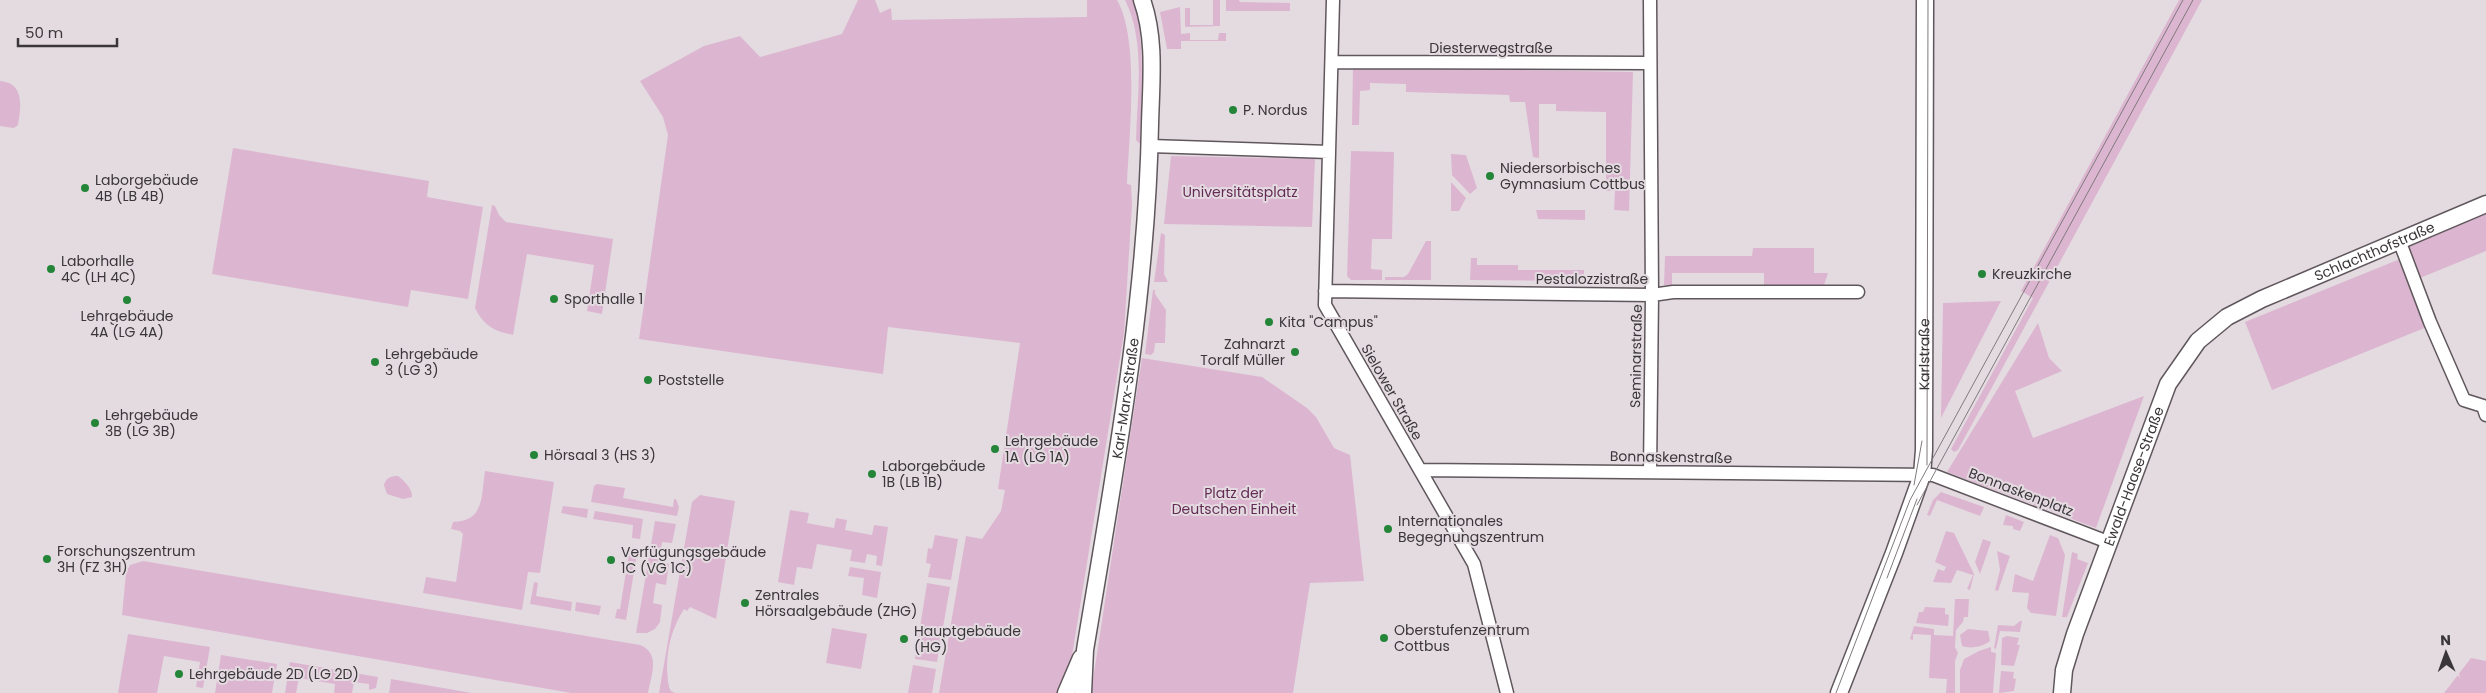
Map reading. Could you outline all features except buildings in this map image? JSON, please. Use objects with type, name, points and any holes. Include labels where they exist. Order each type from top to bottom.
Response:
[{"type":"street","name":"Karl-Marx-Straße","points":[[1083,693],[1085,650],[1134,334],[1141,271],[1150,146],[1152,47],[1144,0]]},
{"type":"street","name":"Sielower Straße","points":[[1333,0],[1325,305],[1477,572],[1507,693]]},
{"type":"street","name":"Seminarstraße","points":[[1650,0],[1652,295],[1650,472]]},
{"type":"street","name":"Karlstraße","points":[[1839,693],[1922,475],[1924,450],[1925,0]]},
{"type":"street","name":"Diesterwegstraße","points":[[1332,62],[1650,63]]},
{"type":"street","points":[[1150,146],[1329,152]]},
{"type":"street","name":"Schlachthofstraße","points":[[2262,299],[2486,204]]},
{"type":"street","points":[[2399,240],[2430,322],[2464,400],[2483,406],[2486,415]]},
{"type":"street","name":"Pestalozzistraße","points":[[1325,291],[1652,295],[1673,292],[1858,292]]},
{"type":"street","name":"Ewald-Haase-Straße","points":[[2062,693],[2064,670],[2072,642],[2168,384],[2193,346],[2212,328],[2227,317],[2262,299]]},
{"type":"street","name":"Bonnaskenstraße","points":[[1420,470],[1922,475]]},
{"type":"street","name":"Bonnaskenplatz","points":[[1922,475],[1938,477],[2108,542]]},
{"type":"street","name":"Karl-Marx-Straße","points":[[1066,693],[1085,650]]},
{"type":"green space","points":[[858,0],[875,0],[880,13],[891,8],[892,20],[1087,17],[1087,0],[1117,0],[1124,17],[1129,39],[1131,63],[1131,115],[1127,184],[1131,185],[1132,205],[1124,333],[1072,656],[1058,693],[939,693],[966,536],[982,539],[1001,511],[1005,490],[998,489],[1020,343],[888,327],[883,374],[639,339],[668,135],[663,117],[640,81],[704,46],[740,36],[760,57],[842,34]]},
{"type":"green space","points":[[1125,0],[1134,0],[1140,35],[1142,71],[1140,144],[1136,140],[1138,51],[1132,16]]},
{"type":"green space","points":[[1213,0],[1220,0],[1220,26],[1185,27],[1185,8],[1190,8],[1190,25],[1213,25]]},
{"type":"green space","points":[[1226,0],[1290,3],[1290,11],[1226,11]]},
{"type":"green space","points":[[2179,0],[2202,0],[1958,450],[1954,452],[1951,449],[2033,298],[2021,291]]},
{"type":"green space","points":[[1180,7],[1181,34],[1190,33],[1190,40],[1218,40],[1219,33],[1226,33],[1226,41],[1181,41],[1181,49],[1167,49],[1160,12]]},
{"type":"green space","points":[[1353,67],[1633,72],[1629,211],[1614,210],[1615,191],[1606,191],[1606,112],[1556,111],[1556,104],[1539,104],[1539,158],[1533,157],[1525,102],[1510,102],[1509,95],[1406,92],[1406,84],[1370,83],[1370,90],[1360,91],[1359,125],[1352,125]]},
{"type":"green space","points":[[0,81],[14,86],[20,97],[18,125],[14,128],[0,126]]},
{"type":"green space","points":[[233,148],[429,181],[427,197],[483,207],[468,299],[411,290],[408,307],[212,274]]},
{"type":"green space","points":[[1351,151],[1394,152],[1392,239],[1372,239],[1371,269],[1382,270],[1382,280],[1351,280],[1347,276]]},
{"type":"green space","points":[[1451,154],[1466,155],[1477,188],[1470,194],[1452,175]]},
{"type":"green space","name":"Universitätsplatz","points":[[1171,156],[1315,159],[1312,227],[1164,224]]},
{"type":"green space","points":[[1451,182],[1466,198],[1459,211],[1451,211]]},
{"type":"green space","points":[[492,205],[495,206],[499,215],[506,222],[613,239],[602,314],[587,311],[594,265],[527,254],[513,335],[490,327],[475,308]]},
{"type":"green space","points":[[1536,210],[1585,210],[1585,220],[1538,219]]},
{"type":"green space","points":[[2486,213],[2486,251],[2420,278],[2406,245]]},
{"type":"green space","points":[[1161,233],[1165,235],[1164,274],[1168,282],[1154,282]]},
{"type":"green space","points":[[1426,241],[1431,241],[1431,280],[1385,280],[1385,277],[1404,277],[1408,274]]},
{"type":"green space","points":[[1753,248],[1814,248],[1814,273],[1828,273],[1824,285],[1764,285],[1764,273],[1672,273],[1672,285],[1664,285],[1665,256],[1752,256]]},
{"type":"green space","points":[[1471,258],[1477,258],[1477,265],[1518,265],[1518,270],[1584,270],[1584,281],[1470,280]]},
{"type":"green space","points":[[2400,259],[2427,327],[2272,390],[2245,322]]},
{"type":"green space","points":[[1153,290],[1155,290],[1155,294],[1166,310],[1165,343],[1155,343],[1154,352],[1151,355],[1145,354]]},
{"type":"green space","points":[[2001,301],[1941,418],[1943,303]]},
{"type":"green space","points":[[2038,323],[2049,358],[2062,371],[2015,391],[2033,438],[2144,396],[2096,528],[1947,472]]},
{"type":"green space","name":"Platz der Deutschen Einheit","points":[[1142,358],[1262,377],[1307,408],[1316,417],[1334,448],[1350,455],[1364,581],[1310,583],[1293,693],[1091,693]]},
{"type":"green space","points":[[485,471],[554,482],[540,573],[528,572],[522,610],[423,593],[426,577],[456,582],[463,534],[460,531],[451,529],[453,522],[463,521],[471,517],[480,506]]},
{"type":"green space","points":[[398,476],[408,485],[412,497],[403,499],[387,494],[384,485],[387,479]]},
{"type":"green space","points":[[597,484],[625,488],[623,498],[673,507],[674,499],[676,499],[679,507],[677,516],[591,502],[594,486]]},
{"type":"green space","points":[[1941,492],[1984,507],[1980,516],[1937,500],[1930,516],[1927,515],[1933,500]]},
{"type":"green space","points":[[700,495],[735,501],[716,619],[690,607],[687,611],[684,609],[675,627],[669,646],[667,666],[669,687],[675,693],[659,693],[692,502]]},
{"type":"green space","points":[[563,506],[588,509],[587,518],[561,513]]},
{"type":"green space","points":[[790,510],[809,513],[807,523],[834,528],[836,518],[847,520],[845,530],[872,535],[874,525],[888,527],[882,566],[876,565],[877,556],[867,554],[865,563],[850,561],[852,550],[817,544],[812,569],[797,567],[794,585],[778,582]]},
{"type":"green space","points":[[595,511],[643,519],[640,539],[632,538],[633,525],[593,519]]},
{"type":"green space","points":[[2006,515],[2024,522],[2020,531],[2013,529],[2013,526],[2003,525]]},
{"type":"green space","points":[[655,521],[676,524],[672,543],[662,542],[659,562],[669,564],[666,585],[656,583],[653,603],[662,605],[660,622],[655,629],[647,633],[636,633]]},
{"type":"green space","points":[[1946,531],[1954,533],[1974,574],[1970,590],[1967,589],[1973,575],[1957,570],[1951,583],[1933,582],[1938,569],[1944,571],[1946,567],[1935,562]]},
{"type":"green space","points":[[935,535],[958,539],[951,580],[928,577],[931,564],[926,563],[928,548],[932,549]]},
{"type":"green space","points":[[2050,535],[2058,538],[2065,555],[2056,616],[2031,613],[2027,608],[2029,593],[2012,592],[2015,574],[2033,581]]},
{"type":"green space","points":[[1983,539],[1991,542],[1980,574],[1975,562]]},
{"type":"green space","points":[[630,547],[638,548],[626,620],[615,618],[617,609],[620,609]]},
{"type":"green space","points":[[1997,551],[2010,556],[1998,591],[1995,590],[2000,570]]},
{"type":"green space","points":[[2072,552],[2078,554],[2077,559],[2088,563],[2067,617],[2062,617]]},
{"type":"green space","points":[[143,561],[640,645],[651,653],[653,659],[648,693],[571,693],[122,615],[126,573],[130,565]]},
{"type":"green space","points":[[850,567],[881,572],[877,598],[862,595],[864,578],[848,576]]},
{"type":"green space","points":[[534,582],[538,583],[536,596],[572,602],[571,611],[530,604]]},
{"type":"green space","points":[[927,583],[950,587],[937,662],[915,659]]},
{"type":"green space","points":[[1955,599],[1969,599],[1968,617],[1964,617],[1963,622],[1956,630],[1955,647],[1958,653],[1955,661],[1955,693],[1946,693],[1947,679],[1929,678],[1931,635],[1913,634],[1913,640],[1910,639],[1914,626],[1934,629],[1934,635],[1953,636]]},
{"type":"green space","points":[[576,602],[601,606],[599,615],[575,611]]},
{"type":"green space","points":[[1925,607],[1945,608],[1945,614],[1949,615],[1948,626],[1916,623],[1919,612],[1923,612]]},
{"type":"green space","points":[[2022,621],[2020,632],[2000,631],[1996,649],[1994,648],[1998,625],[2014,626]]},
{"type":"green space","points":[[832,628],[867,634],[861,669],[826,663]]},
{"type":"green space","points":[[1968,629],[1988,631],[1990,641],[1976,647],[1962,646],[1960,635]]},
{"type":"green space","points":[[128,634],[210,647],[203,688],[196,687],[200,662],[164,656],[157,693],[118,693]]},
{"type":"green space","points":[[2007,636],[2019,638],[2017,645],[2020,645],[2014,666],[2001,665],[2002,638]]},
{"type":"green space","points":[[1991,647],[1991,652],[1996,653],[1993,693],[1960,693],[1960,670],[1964,659]]},
{"type":"green space","points":[[221,655],[277,664],[272,693],[215,693]]},
{"type":"green space","points":[[2471,658],[2486,661],[2486,693],[2444,693]]},
{"type":"green space","points":[[290,662],[378,677],[376,688],[369,690],[369,684],[354,682],[352,693],[334,693],[335,684],[299,678],[296,693],[285,693]]},
{"type":"green space","points":[[913,665],[936,669],[932,693],[908,693]]},
{"type":"green space","points":[[2001,671],[2014,672],[2013,678],[2016,679],[2014,691],[1999,693]]},
{"type":"green space","points":[[391,679],[472,693],[389,693]]},
{"type":"tram line","points":[[1927,465],[1928,0]]},
{"type":"tram line","points":[[1836,693],[1910,500],[2183,0]]},
{"type":"tram line","points":[[1917,505],[2193,0]]},
{"type":"tram line","points":[[1914,485],[1922,441]]},
{"type":"tram line","points":[[1887,578],[1917,499]]},
{"type":"place","name":"P. Nordus","points":[[1233,110]]},
{"type":"place","name":"Niedersorbisches Gymnasium Cottbus","points":[[1490,176]]},
{"type":"place","name":"Laborgebäude 4B (LB 4B)","points":[[85,188]]},
{"type":"place","name":"Laborhalle 4C (LH 4C)","points":[[51,269]]},
{"type":"place","name":"Kreuzkirche","points":[[1982,274]]},
{"type":"place","name":"Sporthalle 1","points":[[554,299]]},
{"type":"place","name":"Lehrgebäude 4A (LG 4A)","points":[[127,300]]},
{"type":"place","name":"Kita \"Campus\"","points":[[1269,322]]},
{"type":"place","name":"Zahnarzt Toralf Müller","points":[[1295,352]]},
{"type":"place","name":"Lehrgebäude 3 (LG 3)","points":[[375,362]]},
{"type":"place","name":"Poststelle","points":[[648,380]]},
{"type":"place","name":"Lehrgebäude 3B (LG 3B)","points":[[95,423]]},
{"type":"place","name":"Lehrgebäude 1A (LG 1A)","points":[[995,449]]},
{"type":"place","name":"Hörsaal 3 (HS 3)","points":[[534,455]]},
{"type":"place","name":"Laborgebäude 1B (LB 1B)","points":[[872,474]]},
{"type":"place","name":"Internationales Begegnungszentrum","points":[[1388,529]]},
{"type":"place","name":"Forschungszentrum 3H (FZ 3H)","points":[[47,559]]},
{"type":"place","name":"Verfügungsgebäude 1C (VG 1C)","points":[[611,560]]},
{"type":"place","name":"Zentrales Hörsaalgebäude (ZHG)","points":[[745,603]]},
{"type":"place","name":"Oberstufenzentrum Cottbus","points":[[1384,638]]},
{"type":"place","name":"Hauptgebäude (HG)","points":[[904,639]]},
{"type":"place","name":"Lehrgebäude 2D (LG 2D)","points":[[179,674]]}]
